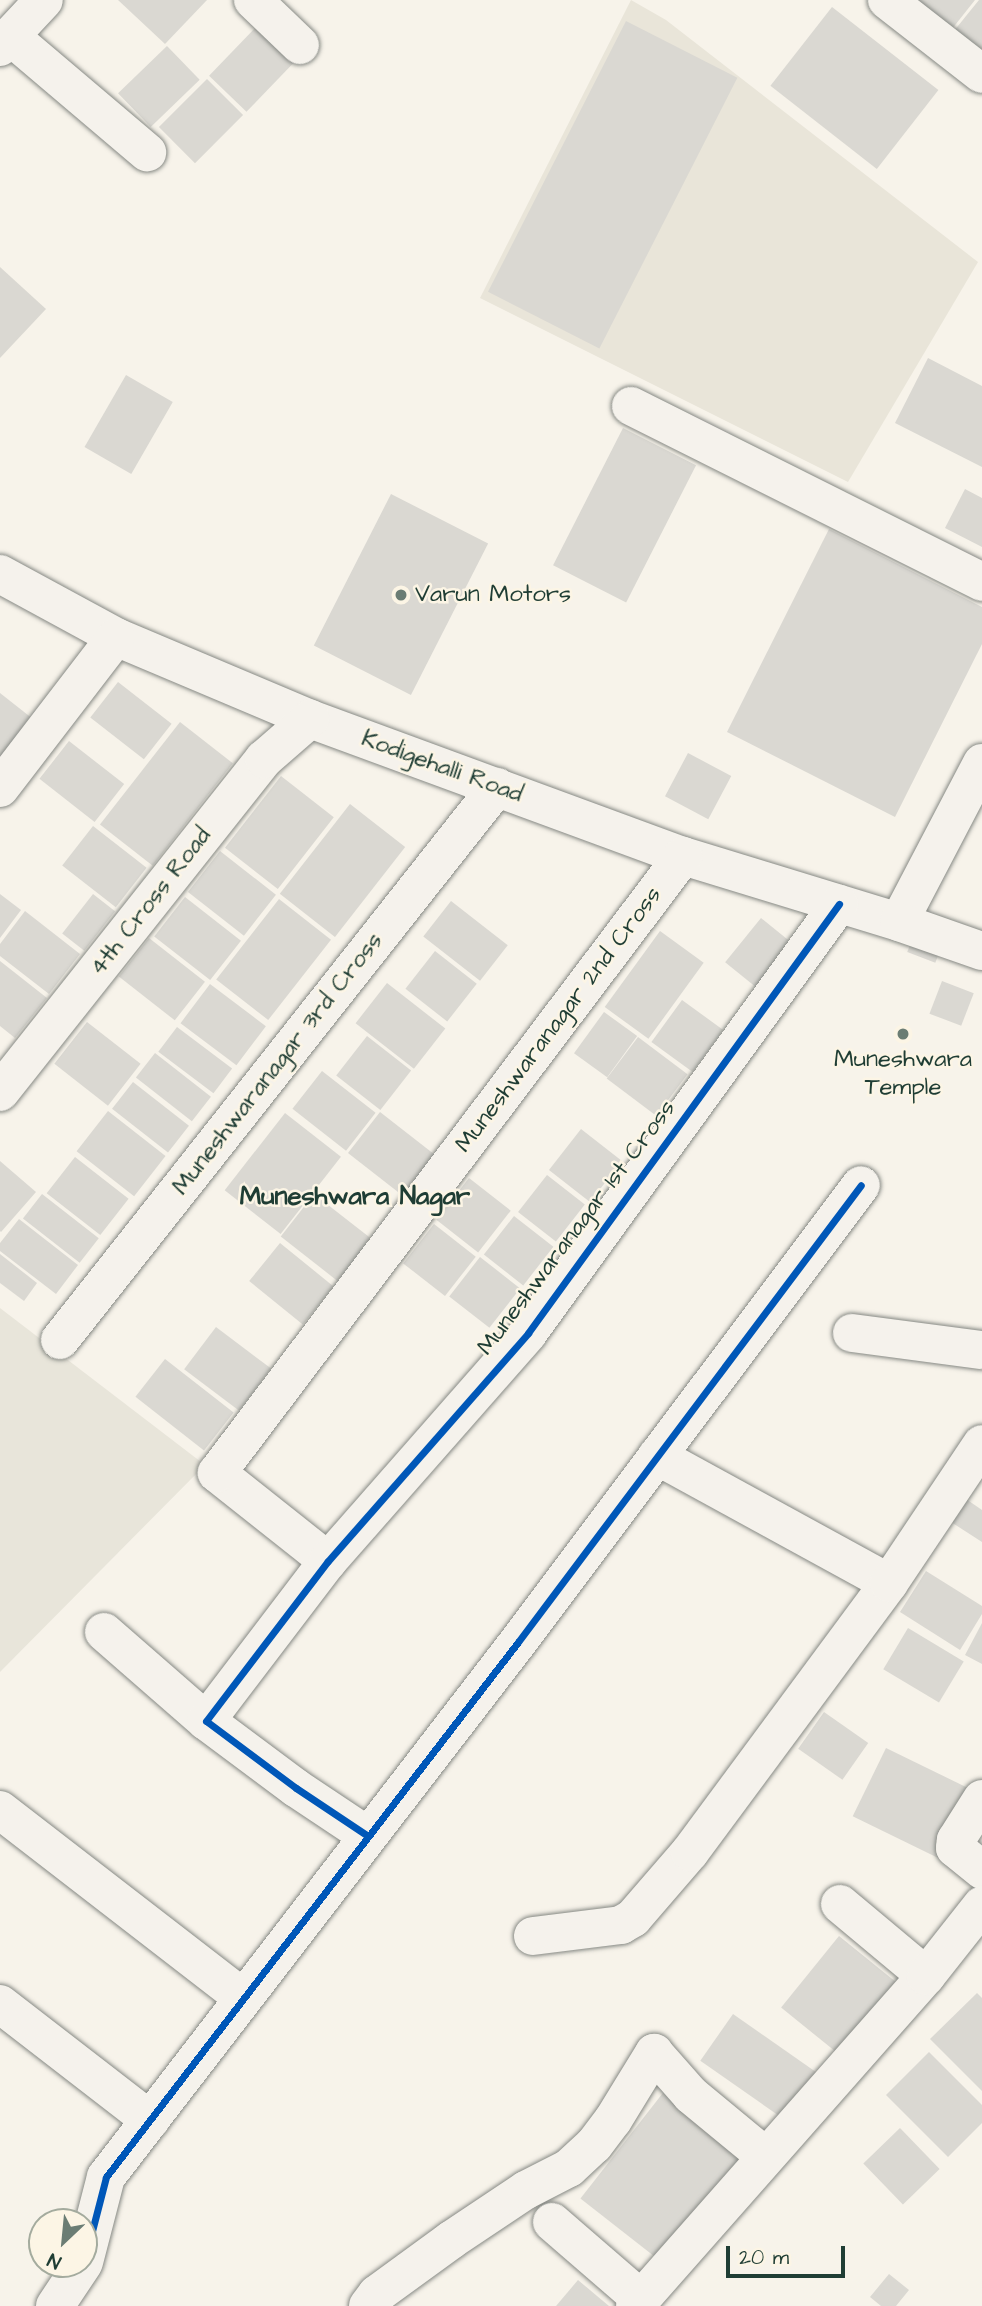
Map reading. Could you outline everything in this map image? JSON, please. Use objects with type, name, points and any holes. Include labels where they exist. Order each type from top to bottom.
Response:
[{"type":"street","points":[[44,0],[5,41],[147,152]]},
{"type":"street","points":[[253,0],[300,45]]},
{"type":"street","points":[[887,0],[982,74]]},
{"type":"street","points":[[631,406],[982,582]]},
{"type":"street","name":"Kodigehalli Road","points":[[0,574],[117,637],[310,719],[682,856],[839,904],[902,916],[982,951]]},
{"type":"street","points":[[0,788],[117,637]]},
{"type":"street","name":"4th Cross Road","points":[[0,1093],[264,759],[310,719]]},
{"type":"street","points":[[902,916],[982,763]]},
{"type":"street","name":"Muneshwaranagar 3rd Cross","points":[[60,1340],[497,787]]},
{"type":"street","name":"Muneshwaranagar 2nd Cross","points":[[328,1561],[216,1473],[682,856]]},
{"type":"street","name":"Muneshwaranagar 1st Cross","points":[[206,1721],[328,1561],[528,1333],[839,904]]},
{"type":"street","points":[[98,2208],[106,2177],[862,1185]]},
{"type":"street","points":[[852,1333],[982,1350]]},
{"type":"street","points":[[533,1936],[621,1925],[633,1918],[690,1852],[888,1583],[982,1444]]},
{"type":"street","points":[[657,1457],[888,1583]]},
{"type":"street","points":[[104,1632],[206,1721],[296,1788],[368,1836]]},
{"type":"street","points":[[982,1799],[956,1840],[955,1848],[982,1870]]},
{"type":"street","points":[[0,1810],[243,1998]]},
{"type":"street","points":[[841,1904],[926,1976]]},
{"type":"street","points":[[552,2222],[638,2303],[926,1976],[982,1905]]},
{"type":"street","points":[[0,2004],[150,2120]]},
{"type":"street","points":[[368,2306],[377,2294],[451,2240],[526,2190],[569,2168],[594,2145],[613,2120],[654,2053],[691,2095],[765,2156]]},
{"type":"street","points":[[55,2306],[74,2278]]},
{"type":"shaded area","points":[[631,0],[666,20],[978,262],[848,482],[480,298]]},
{"type":"shaded area","points":[[0,1308],[205,1465],[0,1672]]},
{"type":"building","points":[[118,0],[207,0],[165,44]]},
{"type":"building","points":[[905,0],[975,0],[948,34]]},
{"type":"building","points":[[979,0],[982,0],[982,63],[949,37]]},
{"type":"building","points":[[832,7],[938,90],[877,169],[770,86]]},
{"type":"building","points":[[626,21],[737,78],[599,349],[488,292]]},
{"type":"building","points":[[257,26],[294,62],[246,112],[209,76]]},
{"type":"building","points":[[167,46],[200,80],[151,127],[118,93]]},
{"type":"building","points":[[207,79],[243,115],[195,163],[159,127]]},
{"type":"building","points":[[0,267],[46,309],[0,358]]},
{"type":"building","points":[[928,358],[982,386],[982,467],[895,423]]},
{"type":"building","points":[[126,375],[173,402],[131,474],[84,447]]},
{"type":"building","points":[[623,428],[696,465],[626,602],[553,565]]},
{"type":"building","points":[[965,489],[982,498],[982,547],[945,528]]},
{"type":"building","name":"Varun Motors","points":[[391,494],[488,543],[411,695],[314,645]]},
{"type":"building","points":[[829,529],[982,607],[982,644],[895,817],[727,732]]},
{"type":"building","points":[[118,682],[172,724],[144,759],[90,717]]},
{"type":"building","points":[[0,693],[33,719],[2,758],[0,756]]},
{"type":"building","points":[[180,722],[233,763],[153,866],[100,824]]},
{"type":"building","points":[[69,741],[124,784],[95,822],[39,779]]},
{"type":"building","points":[[688,753],[731,776],[708,819],[665,796]]},
{"type":"building","points":[[281,776],[334,817],[278,889],[225,848]]},
{"type":"building","points":[[350,804],[405,847],[335,937],[280,894]]},
{"type":"building","points":[[93,826],[147,868],[116,907],[62,865]]},
{"type":"building","points":[[220,851],[276,895],[244,936],[188,892]]},
{"type":"building","points":[[0,894],[21,910],[0,938]]},
{"type":"building","points":[[93,894],[115,911],[84,951],[62,933]]},
{"type":"building","points":[[185,897],[241,941],[210,980],[154,936]]},
{"type":"building","points":[[279,899],[331,940],[268,1020],[216,979]]},
{"type":"building","points":[[451,901],[508,945],[480,981],[423,936]]},
{"type":"building","points":[[25,911],[80,954],[49,994],[0,956],[0,944]]},
{"type":"building","points":[[761,918],[793,944],[757,988],[725,962]]},
{"type":"building","points":[[660,931],[704,963],[648,1039],[605,1007]]},
{"type":"building","points":[[913,937],[941,948],[935,963],[907,952]]},
{"type":"building","points":[[149,938],[205,982],[175,1020],[119,977]]},
{"type":"building","points":[[435,951],[477,984],[447,1021],[405,989]]},
{"type":"building","points":[[0,961],[47,998],[15,1038],[0,1026]]},
{"type":"building","points":[[942,981],[974,993],[961,1026],[929,1014]]},
{"type":"building","points":[[387,983],[445,1029],[414,1069],[356,1023]]},
{"type":"building","points":[[210,984],[266,1026],[236,1065],[181,1023]]},
{"type":"building","points":[[682,1000],[723,1030],[693,1072],[651,1042]]},
{"type":"building","points":[[604,1012],[637,1036],[607,1077],[574,1053]]},
{"type":"building","points":[[87,1022],[141,1064],[108,1106],[54,1064]]},
{"type":"building","points":[[177,1027],[232,1069],[213,1093],[158,1052]]},
{"type":"building","points":[[367,1036],[411,1070],[380,1110],[336,1075]]},
{"type":"building","points":[[638,1037],[688,1074],[656,1116],[607,1079]]},
{"type":"building","points":[[155,1053],[211,1097],[192,1121],[136,1077]]},
{"type":"building","points":[[322,1071],[376,1113],[346,1151],[292,1109]]},
{"type":"building","points":[[133,1082],[189,1126],[168,1153],[112,1109]]},
{"type":"building","points":[[108,1111],[166,1156],[134,1196],[77,1151]]},
{"type":"building","points":[[380,1112],[435,1155],[403,1196],[348,1153]]},
{"type":"building","points":[[285,1113],[341,1157],[281,1234],[225,1190]]},
{"type":"building","points":[[581,1129],[622,1161],[590,1202],[549,1170]]},
{"type":"building","points":[[75,1157],[129,1199],[100,1235],[47,1193]]},
{"type":"building","points":[[0,1161],[36,1192],[1,1232],[0,1231]]},
{"type":"building","points":[[547,1175],[585,1205],[556,1242],[518,1212]]},
{"type":"building","points":[[469,1178],[511,1211],[478,1252],[436,1220]]},
{"type":"building","points":[[42,1194],[99,1238],[80,1263],[23,1218]]},
{"type":"building","points":[[314,1194],[371,1238],[337,1281],[281,1237]]},
{"type":"building","points":[[514,1216],[553,1247],[523,1285],[484,1255]]},
{"type":"building","points":[[19,1219],[78,1265],[56,1294],[0,1251],[0,1243]]},
{"type":"building","points":[[434,1224],[476,1257],[445,1296],[403,1263]]},
{"type":"building","points":[[280,1243],[334,1286],[303,1325],[249,1281]]},
{"type":"building","points":[[0,1254],[37,1283],[24,1301],[0,1283]]},
{"type":"building","points":[[480,1257],[520,1288],[489,1328],[449,1296]]},
{"type":"building","points":[[216,1327],[271,1369],[239,1411],[184,1369]]},
{"type":"building","points":[[165,1359],[234,1413],[204,1450],[135,1397]]},
{"type":"building","points":[[966,1499],[982,1510],[982,1542],[951,1522]]},
{"type":"building","points":[[926,1571],[982,1606],[982,1614],[960,1650],[900,1612]]},
{"type":"building","points":[[982,1623],[982,1664],[965,1655]]},
{"type":"building","points":[[908,1628],[964,1661],[939,1703],[883,1669]]},
{"type":"building","points":[[824,1712],[868,1743],[842,1780],[798,1749]]},
{"type":"building","points":[[886,1748],[974,1791],[941,1859],[853,1816]]},
{"type":"building","points":[[839,1936],[901,1986],[843,2058],[781,2007]]},
{"type":"building","points":[[977,1993],[982,1998],[982,2091],[930,2039]]},
{"type":"building","points":[[733,2014],[826,2079],[793,2126],[700,2061]]},
{"type":"building","points":[[929,2052],[982,2105],[982,2123],[948,2157],[886,2095]]},
{"type":"building","points":[[666,2089],[747,2152],[662,2262],[580,2199]]},
{"type":"building","points":[[900,2128],[940,2169],[903,2204],[863,2163]]},
{"type":"building","points":[[889,2274],[909,2290],[896,2306],[881,2306],[870,2297]]},
{"type":"building","points":[[578,2280],[609,2306],[556,2306]]},
{"type":"cycle path","points":[[368,1836],[296,1788],[206,1721],[328,1561],[528,1333],[839,904]]},
{"type":"cycle path","points":[[98,2208],[106,2177],[518,1642],[861,1185]]},
{"type":"place","name":"Varun Motors","points":[[401,595]]},
{"type":"place","name":"Muneshwara Temple","points":[[903,1034]]},
{"type":"district","name":"Muneshwara Nagar","points":[[355,1197]]}]
